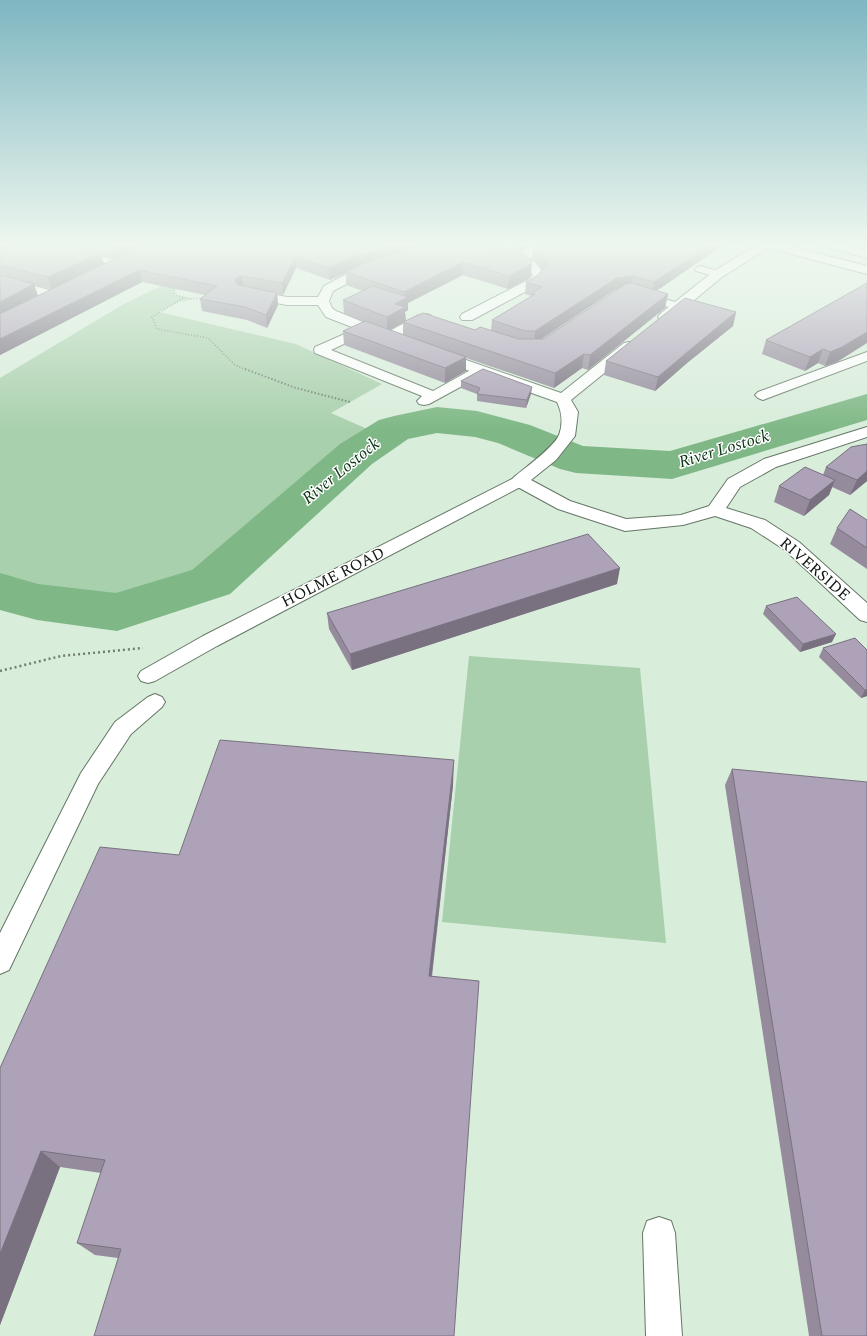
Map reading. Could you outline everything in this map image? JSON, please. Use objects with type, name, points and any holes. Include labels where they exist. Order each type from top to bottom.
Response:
[{"type":"street","points":[[325,305],[330,314],[364,329],[408,344]]},
{"type":"street","points":[[467,317],[489,305]]},
{"type":"street","points":[[656,325],[678,306]]},
{"type":"street","points":[[563,399],[637,340]]},
{"type":"street","points":[[428,351],[563,399],[570,412],[567,436],[550,456],[520,481],[564,504],[625,525],[683,520],[715,510],[734,483],[770,463],[867,432]]},
{"type":"street","points":[[762,395],[867,356]]},
{"type":"street","name":"RIVERSIDE","points":[[715,510],[758,524],[792,546],[867,615]]},
{"type":"lane","points":[[388,337],[423,318],[436,321]]},
{"type":"lane","points":[[364,329],[320,350],[429,399],[481,370]]},
{"type":"lane","name":"HOLME ROAD","points":[[148,676],[210,641],[520,481]]},
{"type":"lane","points":[[0,961],[90,779],[123,728],[155,702]]},
{"type":"lane","points":[[659,1233],[664,1336]]},
{"type":"path","points":[[170,305],[158,312],[152,318],[157,329],[203,336],[208,338],[234,366],[296,388],[350,402]]},
{"type":"path","points":[[0,672],[61,656],[147,648]]},
{"type":"green space","points":[[122,305],[172,305],[159,312],[296,344],[382,384],[331,413],[383,436],[356,454],[211,582],[117,612],[0,589],[0,378]]},
{"type":"green space","points":[[469,656],[640,668],[666,943],[442,922]]},
{"type":"building","points":[[18,305],[68,305],[0,339],[0,314]]},
{"type":"building","points":[[236,305],[271,305],[266,315],[245,307]]},
{"type":"building","points":[[357,305],[399,305],[405,307],[387,317]]},
{"type":"building","points":[[516,305],[575,305],[535,331],[525,331],[492,320]]},
{"type":"building","points":[[594,305],[653,305],[590,355],[584,354],[555,373],[403,322],[423,313],[475,330],[480,327],[519,339],[543,339]]},
{"type":"building","points":[[676,305],[712,305],[736,312],[658,377],[606,361]]},
{"type":"building","points":[[827,305],[867,305],[867,332],[842,347],[830,352],[823,349],[810,357],[766,340]]},
{"type":"building","points":[[365,321],[466,357],[445,368],[343,331]]},
{"type":"building","points":[[483,369],[532,387],[527,400],[477,394],[480,388],[461,381]]},
{"type":"building","points":[[867,444],[867,471],[857,480],[826,467],[851,447]]},
{"type":"building","points":[[805,467],[835,480],[810,500],[779,486]]},
{"type":"building","points":[[850,509],[867,520],[867,548],[837,528]]},
{"type":"building","points":[[588,534],[620,568],[350,654],[327,613]]},
{"type":"building","points":[[797,597],[836,634],[803,644],[766,606]]},
{"type":"building","points":[[855,638],[867,650],[867,690],[865,690],[823,648]]},
{"type":"building","points":[[220,740],[454,760],[429,976],[479,981],[454,1336],[94,1336],[121,1249],[77,1243],[105,1160],[41,1151],[0,1254],[0,1068],[100,847],[179,855]]},
{"type":"building","points":[[732,769],[867,782],[867,1336],[822,1336]]},
{"type":"waterway","name":"River Lostock","points":[[0,591],[37,602],[117,612],[211,582],[356,454],[394,429],[437,420],[477,424],[514,434],[576,459],[672,465],[867,407]]}]
